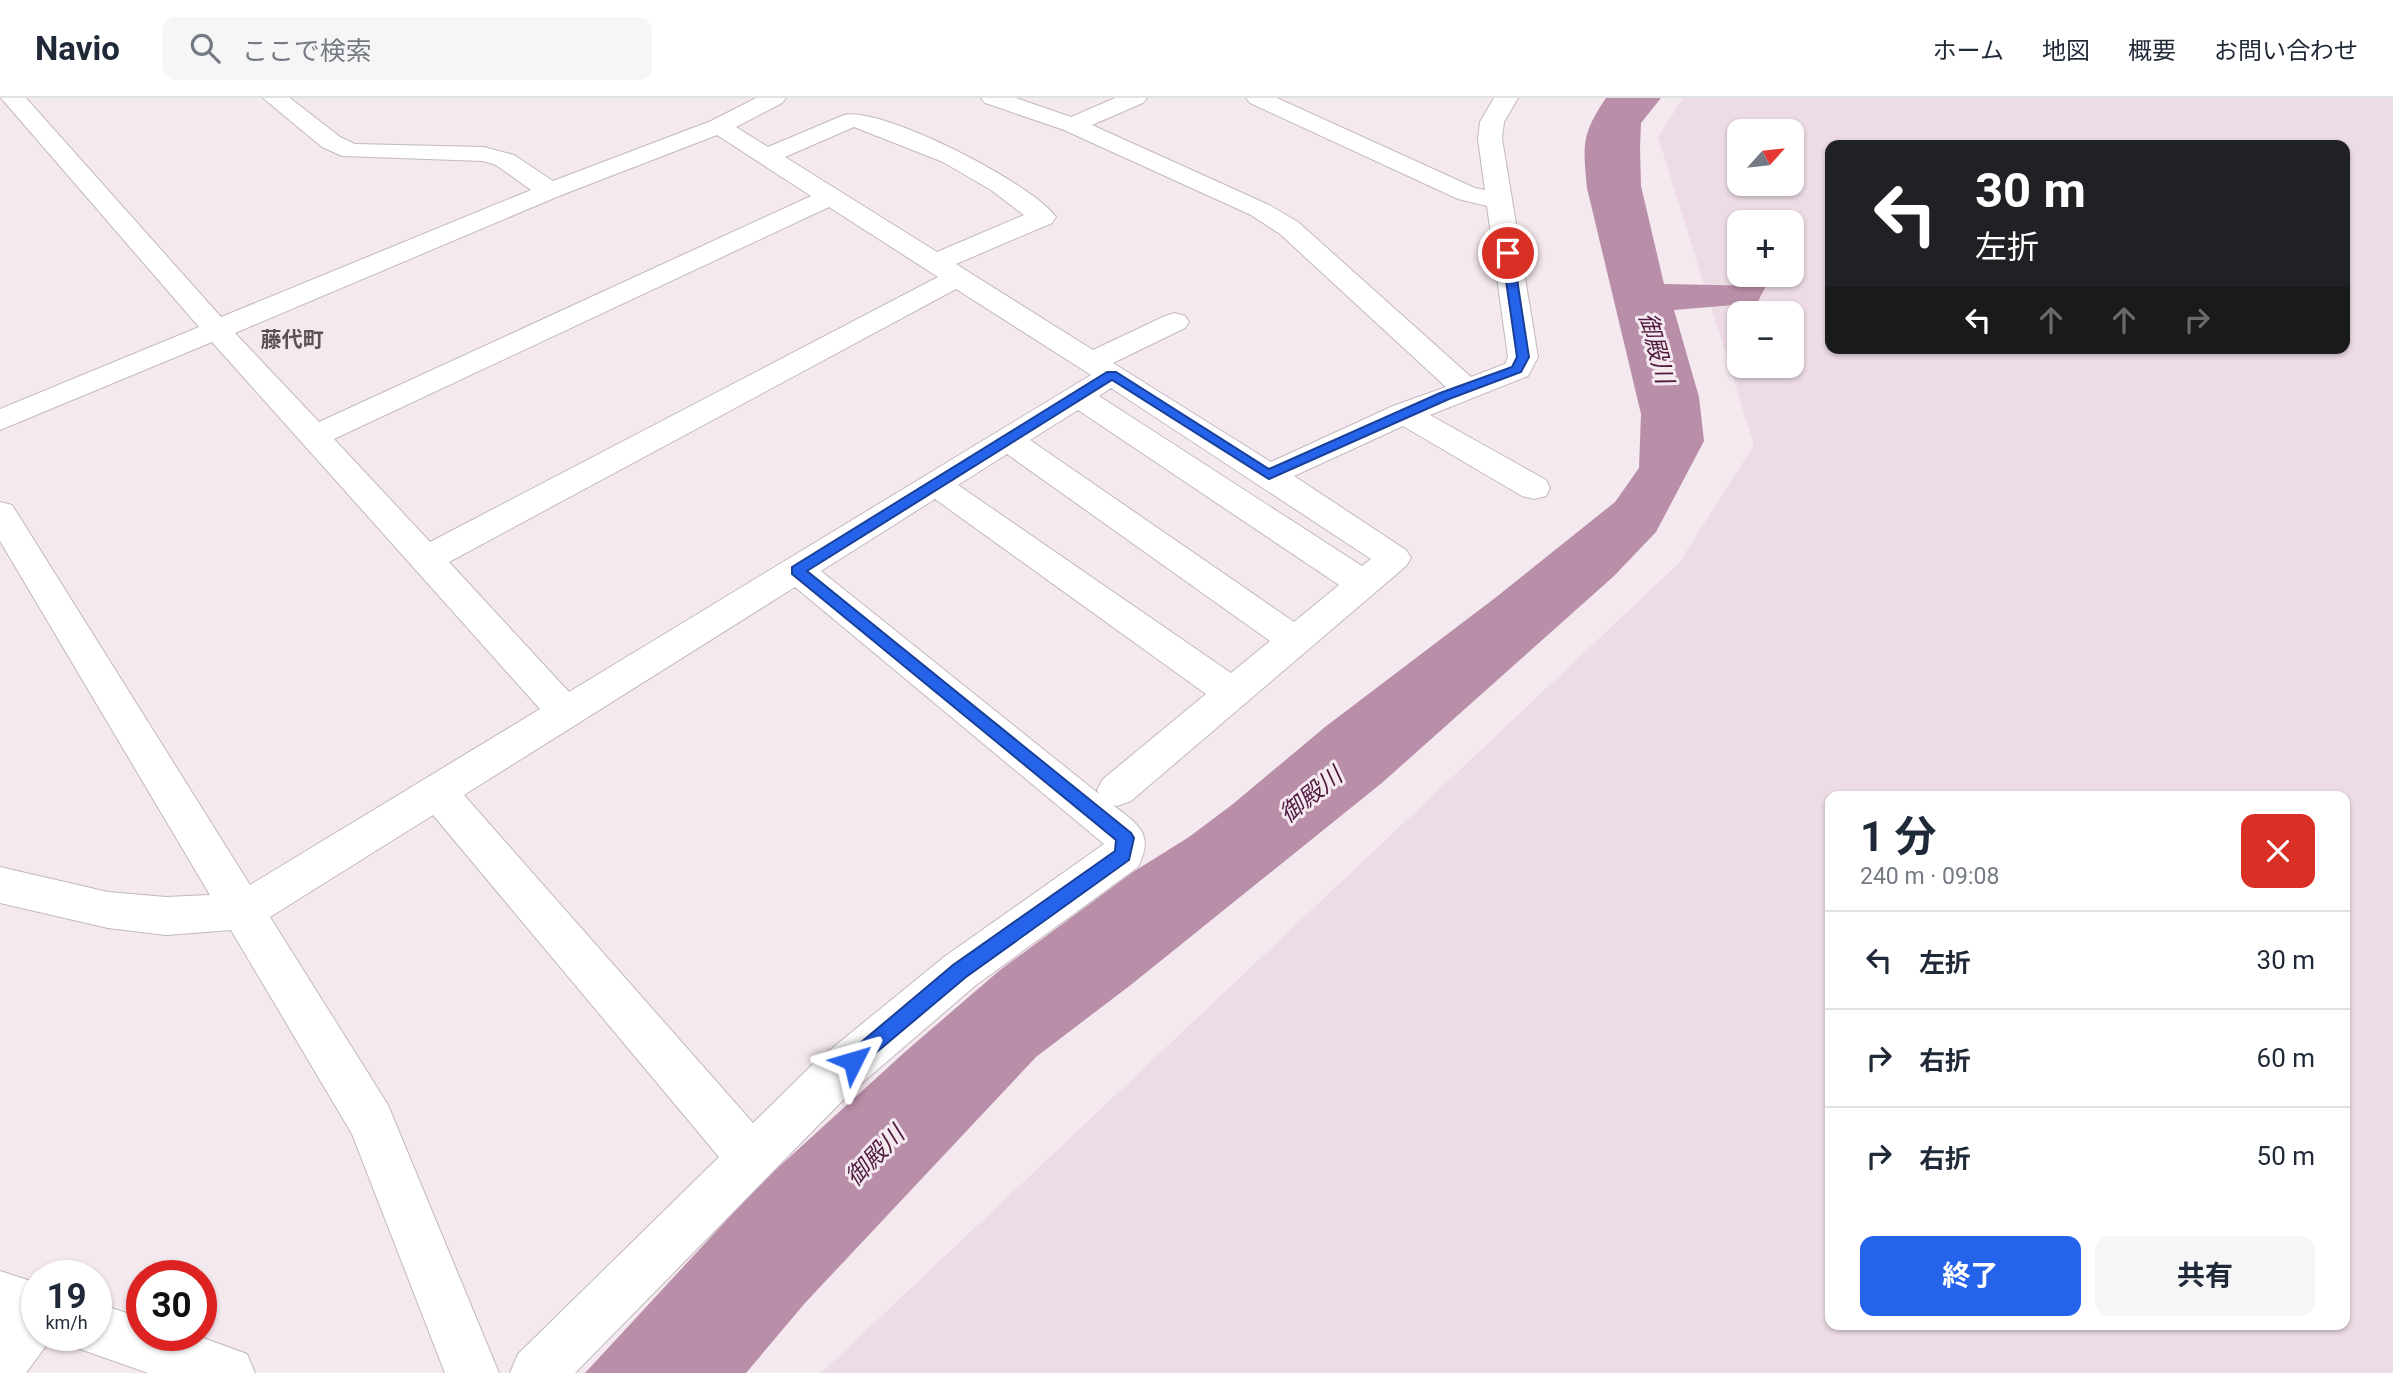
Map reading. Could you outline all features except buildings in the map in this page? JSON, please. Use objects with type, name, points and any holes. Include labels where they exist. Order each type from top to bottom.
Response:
[{"type":"street","points":[[13,98],[218,331],[566,713]]},
{"type":"street","points":[[275,98],[331,142],[351,151],[484,154],[505,160],[550,191]]},
{"type":"street","points":[[0,420],[550,191],[719,127],[774,98]]},
{"type":"street","points":[[997,98],[1072,125],[1260,210],[1289,228],[1465,388]]},
{"type":"street","points":[[1072,125],[1135,98]]},
{"type":"street","points":[[1258,98],[1467,194],[1500,201]]},
{"type":"street","points":[[1269,474],[1404,413],[1517,370],[1523,357],[1490,138],[1498,100]]},
{"type":"street","points":[[427,559],[1043,218],[1000,185],[952,158],[864,121],[852,120],[767,156]]},
{"type":"street","points":[[719,127],[1269,474],[1394,558],[1117,790]]},
{"type":"street","points":[[315,436],[832,196]]},
{"type":"street","points":[[0,885],[108,909],[155,914],[244,911],[1078,396],[1102,369],[1175,322]]},
{"type":"street","points":[[1078,396],[1363,584]]},
{"type":"street","points":[[1404,413],[1534,488]]},
{"type":"street","points":[[1007,439],[1296,641]]},
{"type":"street","points":[[935,484],[1233,694]]},
{"type":"street","points":[[0,513],[371,1121],[472,1373]]},
{"type":"street","points":[[537,1373],[831,1079],[960,971],[1123,855],[1125,838],[797,570]]},
{"type":"street","points":[[437,792],[751,1157]]},
{"type":"street","points":[[0,1297],[21,1304]]},
{"type":"street","points":[[112,1334],[228,1373]]},
{"type":"street","points":[[0,1363],[21,1336]]},
{"type":"shaded area","points":[[1683,98],[2393,98],[2393,1373],[821,1373],[1679,563],[1754,445],[1733,378],[1804,378],[1804,301],[1727,301],[1727,358],[1658,137]]},
{"type":"water","name":"御殿川","points":[[1606,98],[1661,98],[1641,123],[1640,149],[1641,186],[1664,284],[1765,287],[1758,301],[1727,301],[1727,306],[1674,310],[1699,397],[1704,441],[1656,532],[1614,576],[1383,782],[1132,984],[1036,1057],[805,1303],[746,1373],[585,1373],[760,1184],[906,1051],[1000,970],[1133,872],[1189,837],[1233,804],[1325,727],[1495,598],[1615,502],[1639,468],[1641,414],[1587,188],[1585,150],[1592,122]]},
{"type":"district","name":"藤代町","points":[[292,340]]},
{"type":"route","points":[[853,1061],[960,971],[1039,912],[1123,855],[1125,838],[797,570],[1112,375],[1269,474],[1445,396],[1517,370],[1523,357],[1508,253]]}]
